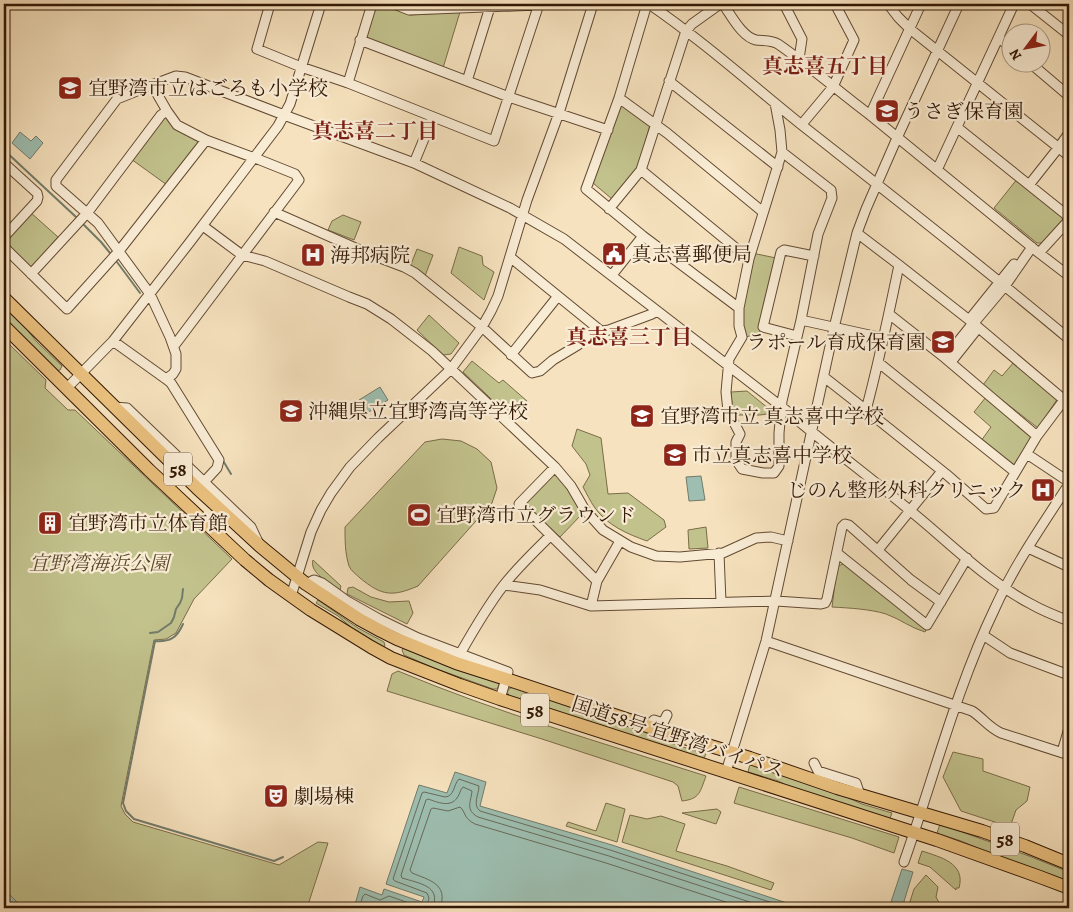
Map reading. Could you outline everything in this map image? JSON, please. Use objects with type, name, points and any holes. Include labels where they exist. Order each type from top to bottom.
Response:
[{"type":"highway","name":"国道58号 宜野湾バイパス","points":[[6,299],[197,488],[260,546],[302,581],[359,619],[397,640],[506,680],[860,795],[982,831],[1069,864]]},
{"type":"highway","name":"国道58号 宜野湾バイパス","points":[[6,330],[149,470],[245,560],[291,596],[350,635],[391,658],[500,699],[937,840],[1069,888]]},
{"type":"street","points":[[270,4],[257,49],[494,141],[538,4],[409,10],[394,4]]},
{"type":"street","points":[[67,388],[113,341],[203,226],[284,115],[290,104],[321,4]]},
{"type":"street","points":[[348,83],[372,4]]},
{"type":"street","points":[[291,596],[302,581],[311,532],[331,493],[350,467],[378,438],[451,369],[482,328],[498,296],[593,4]]},
{"type":"street","points":[[739,308],[643,236],[586,189],[619,98],[648,4],[686,31],[1069,339]]},
{"type":"street","points":[[610,209],[641,170],[686,31],[692,24],[721,4],[747,36],[754,40],[775,42],[799,59],[1033,249],[1069,276]]},
{"type":"street","points":[[802,124],[833,87],[854,40],[835,4]]},
{"type":"street","points":[[888,4],[910,29],[1069,156]]},
{"type":"street","points":[[870,115],[921,4]]},
{"type":"street","points":[[726,772],[766,641],[776,601],[834,328],[857,233],[897,138],[959,4]]},
{"type":"street","points":[[937,170],[1014,4]]},
{"type":"street","points":[[1030,4],[1040,7],[1069,35]]},
{"type":"street","points":[[787,5],[802,39],[799,59]]},
{"type":"street","points":[[466,81],[490,7]]},
{"type":"street","points":[[360,40],[509,97],[608,130]]},
{"type":"street","points":[[1041,72],[1069,96]]},
{"type":"street","points":[[166,379],[176,369],[176,354],[150,294],[98,223],[88,212],[56,186],[56,180],[117,99],[176,76],[185,77],[414,163],[510,208],[564,239],[728,364],[1004,588],[1030,604],[1069,621]]},
{"type":"street","points":[[670,81],[778,167]]},
{"type":"street","points":[[152,84],[177,125],[206,140],[295,174],[298,180],[174,346]]},
{"type":"street","points":[[619,98],[667,133],[763,212]]},
{"type":"street","points":[[775,103],[782,152],[749,259],[739,308],[739,326],[742,337],[729,359],[726,392],[728,410],[740,434],[736,442],[736,460],[742,468],[763,473],[774,473],[779,466],[779,433],[782,401],[801,320],[818,234],[832,198],[831,190],[782,152]]},
{"type":"street","points":[[31,274],[88,212],[161,115],[167,111]]},
{"type":"street","points":[[414,163],[433,117]]},
{"type":"street","points":[[958,128],[1069,216]]},
{"type":"street","points":[[1029,185],[1069,133]]},
{"type":"street","points":[[4,247],[67,309],[119,251],[206,140]]},
{"type":"street","points":[[4,178],[7,166],[37,193],[38,197],[37,201],[4,238]]},
{"type":"street","points":[[641,170],[749,259]]},
{"type":"street","points":[[274,212],[415,273],[482,328],[532,373],[540,371],[553,360],[578,345],[589,333],[609,330],[652,314],[657,310]]},
{"type":"street","points":[[948,360],[1002,284],[1033,249],[1069,220]]},
{"type":"street","points":[[203,226],[242,255],[265,261],[372,307],[391,319],[432,351],[555,467],[571,486],[592,519],[603,530],[620,541],[656,556],[680,557],[719,553],[734,549],[756,538],[771,537],[788,541]]},
{"type":"street","points":[[824,378],[942,471],[986,509],[994,508],[1037,436],[1066,402],[973,324],[857,233]]},
{"type":"street","points":[[612,275],[643,236]]},
{"type":"street","points":[[797,336],[763,327],[781,252],[784,250],[814,256]]},
{"type":"street","points":[[510,257],[601,331]]},
{"type":"street","points":[[866,410],[899,265]]},
{"type":"street","points":[[511,354],[558,296]]},
{"type":"street","points":[[889,314],[948,360],[1037,436]]},
{"type":"street","points":[[801,320],[883,338]]},
{"type":"street","points":[[113,341],[171,383],[219,460],[217,468],[204,482]]},
{"type":"street","points":[[878,363],[1016,472]]},
{"type":"street","points":[[114,407],[127,408],[251,527],[260,546]]},
{"type":"street","points":[[904,862],[955,706],[983,634],[1004,588],[1069,483],[1027,454]]},
{"type":"street","points":[[555,467],[519,504],[598,581]]},
{"type":"street","points":[[878,550],[942,471]]},
{"type":"street","points":[[504,585],[540,590],[591,606],[776,601],[821,604],[827,599],[844,524],[849,525],[904,574],[940,602]]},
{"type":"street","points":[[460,654],[488,606],[504,585],[550,536]]},
{"type":"street","points":[[591,606],[598,581],[620,541]]},
{"type":"street","points":[[1028,548],[1069,567]]},
{"type":"street","points":[[719,553],[721,602]]},
{"type":"street","points":[[837,553],[927,625],[967,558]]},
{"type":"street","points":[[302,581],[314,580],[322,583],[347,601],[378,619],[418,638],[508,672],[500,699]]},
{"type":"street","points":[[983,634],[1010,653],[1069,675]]},
{"type":"street","points":[[766,641],[972,711],[979,715],[992,729],[1066,754],[1069,728]]},
{"type":"street","points":[[648,726],[654,720],[663,723],[667,715]]},
{"type":"street","points":[[814,762],[818,771],[856,783],[860,795]]},
{"type":"green space","points":[[377,4],[385,4],[410,15],[460,12],[443,68],[365,37]]},
{"type":"green space","points":[[620,103],[650,125],[638,167],[612,199],[593,183]]},
{"type":"green space","points":[[164,115],[200,142],[167,185],[131,159]]},
{"type":"green space","points":[[1018,178],[1063,214],[1063,219],[1044,243],[1037,243],[994,208]]},
{"type":"green space","points":[[30,212],[58,237],[31,268],[8,245],[7,238]]},
{"type":"green space","points":[[343,215],[361,222],[354,240],[328,230],[332,221]]},
{"type":"green space","points":[[459,247],[482,256],[483,265],[494,272],[484,300],[451,273]]},
{"type":"green space","points":[[417,249],[433,255],[425,276],[410,267]]},
{"type":"green space","points":[[752,253],[776,258],[759,335],[744,337],[742,317]]},
{"type":"green space","points":[[4,305],[37,342],[62,366],[60,370],[56,371],[4,320]]},
{"type":"green space","points":[[429,315],[459,343],[451,354],[443,355],[417,330]]},
{"type":"green space","name":"宜野湾海浜公園","points":[[9,344],[46,380],[45,388],[68,410],[75,410],[232,559],[194,599],[176,633],[166,639],[154,640],[121,806],[125,814],[133,822],[279,865],[318,842],[328,843],[307,908],[23,908],[4,889],[4,350]]},
{"type":"green space","points":[[472,361],[499,383],[503,380],[527,401],[511,418],[463,372]]},
{"type":"green space","points":[[1014,362],[1058,398],[1038,428],[983,385],[994,370],[1002,376]]},
{"type":"green space","points":[[747,391],[774,413],[735,415],[731,392]]},
{"type":"green space","points":[[986,397],[1033,436],[1014,465],[981,441],[991,427],[974,412]]},
{"type":"green space","points":[[577,429],[601,438],[608,494],[628,493],[664,520],[666,527],[647,541],[618,528],[600,514],[583,487],[590,475],[586,464],[572,446]]},
{"type":"green space","name":"宜野湾市立グラウンド","points":[[442,439],[461,441],[477,449],[491,462],[497,488],[492,503],[418,586],[394,593],[381,591],[368,584],[350,568],[346,552],[345,527],[425,442]]},
{"type":"green space","points":[[554,473],[570,492],[582,514],[560,537],[524,504]]},
{"type":"green space","points":[[706,527],[708,548],[689,549],[688,530]]},
{"type":"green space","points":[[313,560],[341,586],[340,590],[317,573],[314,569]]},
{"type":"green space","points":[[844,563],[927,628],[925,632],[880,612],[832,607],[837,567]]},
{"type":"green space","points":[[353,587],[371,597],[389,602],[409,601],[413,613],[407,624],[347,594],[348,588]]},
{"type":"green space","points":[[318,600],[358,628],[384,642],[385,646],[383,647],[352,628],[338,616],[316,603]]},
{"type":"green space","points":[[404,647],[499,681],[499,685],[497,689],[493,689],[434,668],[404,655],[402,650]]},
{"type":"green space","points":[[398,671],[512,714],[706,776],[699,794],[682,801],[678,786],[673,782],[387,691],[392,674]]},
{"type":"green space","points":[[513,687],[646,731],[673,744],[706,754],[703,760],[510,697],[507,692]]},
{"type":"green space","points":[[953,752],[983,759],[983,771],[1030,787],[1027,801],[1016,810],[1010,827],[961,811],[943,777]]},
{"type":"green space","points":[[750,764],[833,791],[862,804],[892,813],[889,821],[748,772]]},
{"type":"green space","points":[[739,787],[899,837],[894,853],[852,838],[734,803]]},
{"type":"green space","points":[[606,803],[625,809],[617,842],[566,826],[568,822],[596,831]]},
{"type":"green space","points":[[717,809],[721,812],[716,824],[682,813]]},
{"type":"green space","points":[[630,815],[647,819],[661,816],[685,824],[676,851],[727,866],[774,883],[771,890],[622,842]]},
{"type":"green space","points":[[940,824],[1069,872],[1069,882],[937,833]]},
{"type":"green space","points":[[922,851],[950,862],[955,867],[959,873],[959,888],[956,888],[956,890],[930,867],[918,863]]},
{"type":"green space","points":[[926,875],[938,887],[936,897],[942,908],[908,908],[914,889]]},
{"type":"water","points":[[20,132],[31,141],[36,136],[43,143],[30,159],[12,143]]},
{"type":"water","points":[[380,387],[388,400],[367,413],[359,400]]},
{"type":"water","points":[[701,476],[705,500],[689,501],[686,477]]},
{"type":"water","points":[[455,772],[486,782],[480,806],[612,845],[799,908],[354,908],[360,887],[382,895],[384,889],[422,902],[424,897],[386,884],[419,785],[447,793]]},
{"type":"water","points":[[902,869],[913,872],[902,908],[889,908]]},
{"type":"water","points":[[4,889],[23,908],[4,908]]},
{"type":"waterway","points":[[4,150],[76,217]]},
{"type":"waterway","points":[[84,225],[110,253]]},
{"type":"waterway","points":[[117,262],[140,293]]},
{"type":"waterway","points":[[222,459],[231,474]]},
{"type":"waterway","points":[[150,633],[158,632],[171,623],[182,598],[183,589]]},
{"type":"waterway","points":[[183,624],[178,633],[169,640],[155,641],[123,803],[126,811],[134,819],[274,861],[283,857]]},
{"type":"place","name":"宜野湾市立はごろも小学校","points":[[70,88]]},
{"type":"place","name":"うさぎ保育園","points":[[887,111]]},
{"type":"place","name":"真志喜郵便局","points":[[614,254]]},
{"type":"place","name":"海邦病院","points":[[313,255]]},
{"type":"place","name":"ラポール育成保育園","points":[[943,342]]},
{"type":"place","name":"沖縄県立宜野湾高等学校","points":[[291,411]]},
{"type":"place","name":"宜野湾市立 真志喜中学校","points":[[642,416]]},
{"type":"place","name":"市立真志喜中学校","points":[[675,455]]},
{"type":"place","name":"じのん整形外科クリニック","points":[[1043,490]]},
{"type":"place","name":"宜野湾市立グラウンド","points":[[419,515]]},
{"type":"place","name":"宜野湾市立体育館","points":[[50,523]]},
{"type":"place","name":"劇場棟","points":[[276,796]]},
{"type":"district","name":"真志喜五丁目","points":[[825,66]]},
{"type":"district","name":"真志喜二丁目","points":[[375,131]]},
{"type":"district","name":"真志喜三丁目","points":[[629,337]]}]
